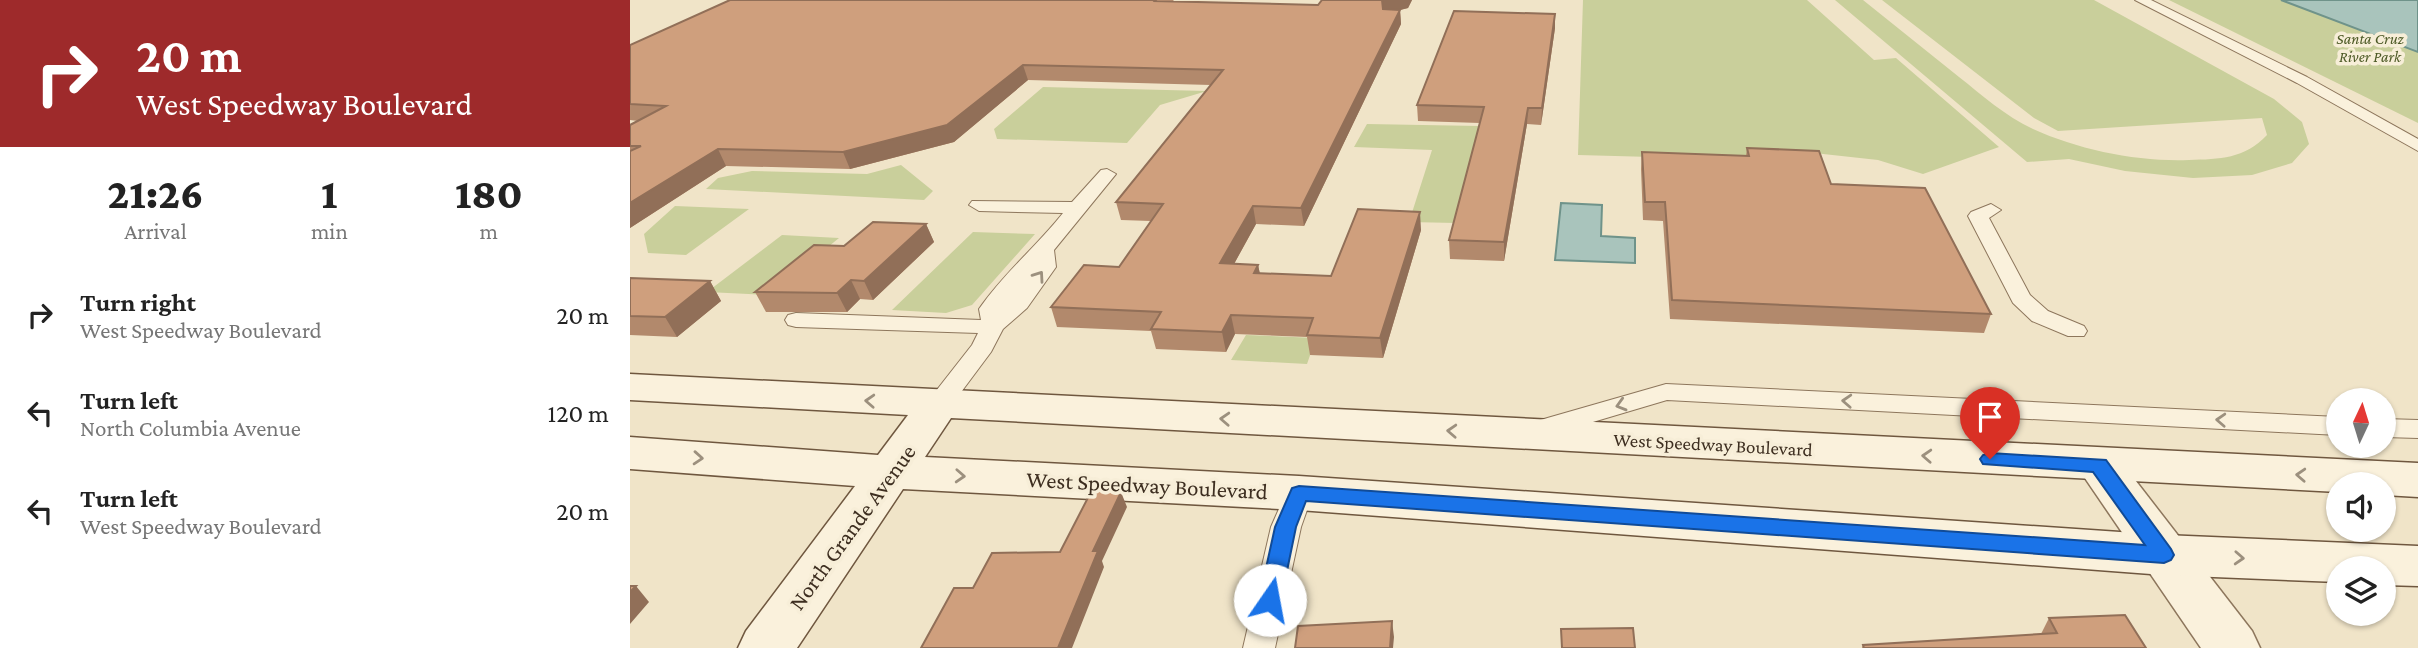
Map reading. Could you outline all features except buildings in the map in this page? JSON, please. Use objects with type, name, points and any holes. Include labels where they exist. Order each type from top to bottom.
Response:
[{"type":"main road","name":"West Speedway Boulevard","points":[[630,387],[2418,480]]},
{"type":"main road","name":"North Grande Avenue","points":[[766,648],[939,405]]},
{"type":"main road","name":"West Speedway Boulevard","points":[[630,453],[892,472],[1299,493],[2164,555],[2418,566]]},
{"type":"main road","points":[[2099,465],[2232,648]]},
{"type":"lane","points":[[2141,0],[2302,80],[2418,146]]},
{"type":"lane","points":[[939,405],[983,347],[993,326],[1019,303],[1046,267],[1044,250],[1107,174]]},
{"type":"lane","points":[[979,205],[1077,208]]},
{"type":"lane","points":[[1991,210],[1978,216],[2021,298],[2040,316],[2076,331]]},
{"type":"lane","points":[[796,320],[993,326]]},
{"type":"lane","points":[[1520,434],[1666,392],[2326,424]]},
{"type":"lane","points":[[2396,428],[2418,429]]},
{"type":"lane","points":[[1259,648],[1286,527],[1299,493]]},
{"type":"green space","points":[[1583,0],[1807,0],[1874,60],[1896,58],[1999,147],[1923,174],[1878,160],[1805,152],[1726,159],[1578,155]]},
{"type":"green space","points":[[1835,0],[1863,0],[2003,112],[2033,129],[2089,149],[2129,157],[2200,160],[2240,153],[2267,135],[2262,118],[2058,131],[2034,118],[1882,0],[2094,0],[2274,99],[2302,122],[2309,144],[2292,163],[2252,175],[2193,178],[2125,171],[2069,159],[2027,162]]},
{"type":"green space","name":"Santa Cruz River Park","points":[[2169,0],[2418,0],[2418,123]]},
{"type":"green space","points":[[1043,87],[1207,91],[1160,105],[1127,143],[997,139],[994,129]]},
{"type":"green space","points":[[1367,124],[1479,126],[1456,223],[1409,222],[1432,150],[1354,147]]},
{"type":"green space","points":[[901,165],[933,191],[924,200],[706,189],[718,178],[752,171],[867,174]]},
{"type":"green space","points":[[675,206],[749,209],[686,255],[648,253],[644,234]]},
{"type":"green space","points":[[973,232],[1035,234],[972,305],[946,313],[892,310]]},
{"type":"green space","points":[[782,235],[839,238],[769,295],[707,292]]},
{"type":"green space","points":[[1246,335],[1316,338],[1307,364],[1231,360]]},
{"type":"water","points":[[2281,0],[2418,0],[2418,52]]},
{"type":"water","points":[[1561,203],[1602,205],[1601,236],[1635,238],[1635,263],[1555,260]]},
{"type":"route","points":[[1270,600],[1286,527],[1299,493],[2164,555],[2099,465],[1990,459]]}]
